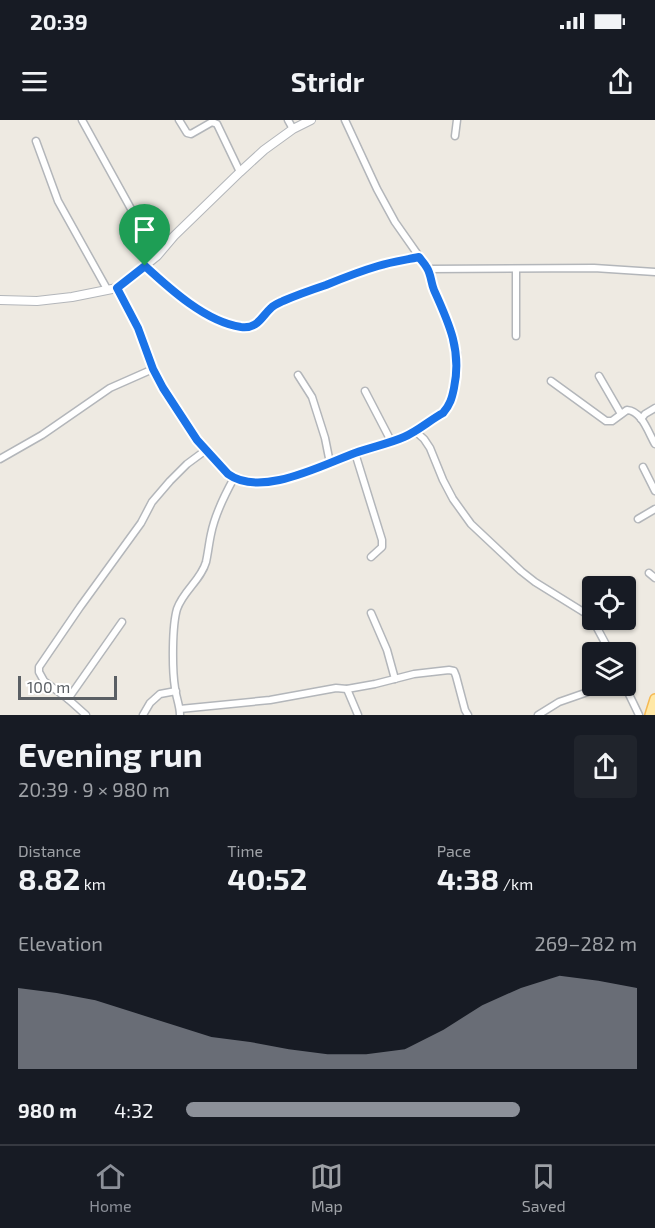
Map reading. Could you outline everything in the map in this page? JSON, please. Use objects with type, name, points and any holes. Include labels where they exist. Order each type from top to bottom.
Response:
[{"type":"main road","points":[[650,715],[655,699]]},
{"type":"street","points":[[82,120],[157,256]]},
{"type":"street","points":[[179,120],[187,133],[191,134],[212,122],[217,124],[240,172]]},
{"type":"street","points":[[288,120],[293,129]]},
{"type":"street","points":[[0,300],[37,301],[117,288],[157,256],[174,236],[264,150],[310,120]]},
{"type":"street","points":[[117,288],[144,342],[153,369],[185,424],[206,450],[234,478],[252,483],[279,480],[403,438],[443,413],[450,403],[456,376],[457,353],[454,340],[432,286],[428,269],[394,222],[345,120]]},
{"type":"street","points":[[455,136],[457,120]]},
{"type":"street","points":[[36,141],[58,201],[107,290]]},
{"type":"street","points":[[145,266],[199,310],[242,327],[256,324],[270,309],[292,297],[378,266],[419,257]]},
{"type":"street","points":[[428,269],[594,268],[655,272]]},
{"type":"street","points":[[516,269],[516,336]]},
{"type":"street","points":[[0,459],[42,435],[110,388],[153,369]]},
{"type":"street","points":[[298,375],[312,397],[330,463]]},
{"type":"street","points":[[599,376],[621,414]]},
{"type":"street","points":[[551,381],[606,421],[612,421],[624,411],[631,410],[637,413],[655,444]]},
{"type":"street","points":[[365,391],[391,441]]},
{"type":"street","points":[[641,419],[655,408]]},
{"type":"street","points":[[415,431],[430,448],[453,499],[471,524],[535,582],[585,613],[595,624],[605,642]]},
{"type":"street","points":[[86,715],[44,681],[39,667],[141,523],[152,502],[187,464],[206,450]]},
{"type":"street","points":[[355,453],[382,540],[382,547],[371,557]]},
{"type":"street","points":[[643,467],[655,491]]},
{"type":"street","points":[[234,478],[214,521],[202,572],[181,601],[176,615],[174,651],[176,691],[180,712],[270,700],[336,688],[347,689],[449,669],[454,671],[468,715]]},
{"type":"street","points":[[638,519],[655,510]]},
{"type":"street","points":[[648,573],[655,578]]},
{"type":"street","points":[[371,613],[387,650],[395,679]]},
{"type":"street","points":[[68,699],[122,622]]},
{"type":"street","points":[[347,689],[358,715]]},
{"type":"street","points":[[143,715],[150,703],[160,694],[176,691]]},
{"type":"street","points":[[538,715],[559,702],[582,694]]},
{"type":"street","points":[[630,696],[639,715]]},
{"type":"route","points":[[419,257],[428,269],[457,353],[456,376],[450,403],[443,413],[403,438],[279,480],[252,483],[234,478],[197,440],[185,424],[153,369],[138,328],[117,288],[145,266],[199,310],[242,327],[256,324],[270,309],[292,297],[378,266],[419,257]]}]
